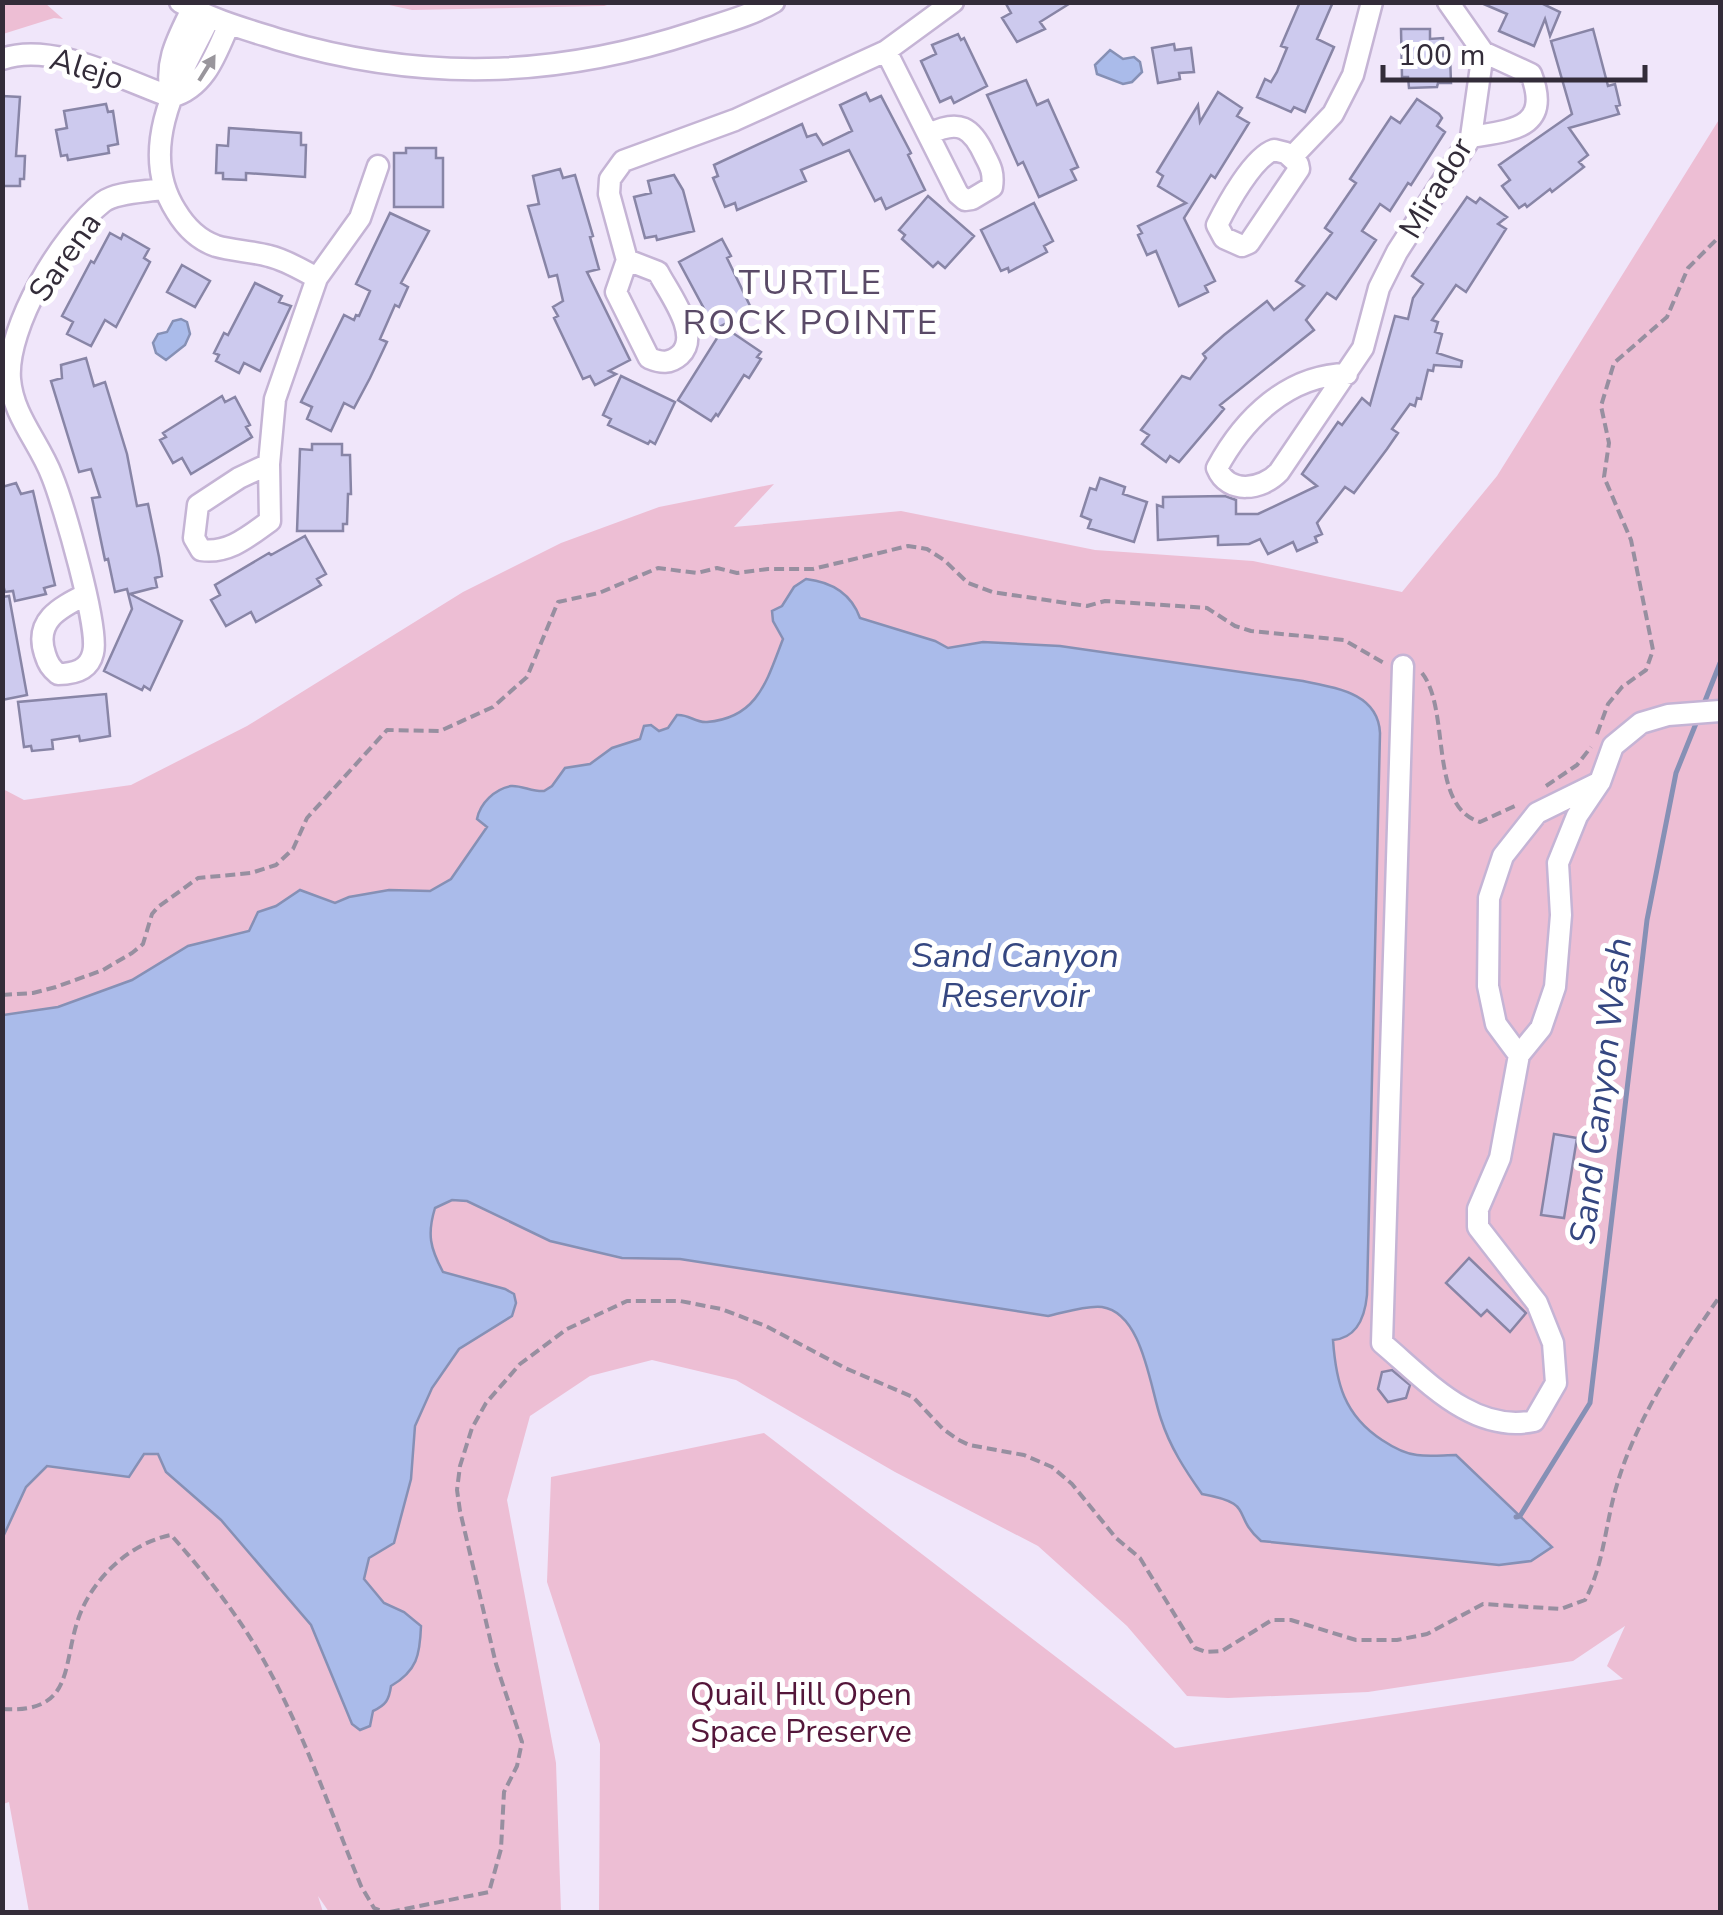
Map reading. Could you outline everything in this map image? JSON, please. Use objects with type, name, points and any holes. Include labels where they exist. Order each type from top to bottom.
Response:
[{"type":"street","points":[[203,14],[318,51],[412,67],[523,70],[585,62],[654,46],[758,12],[774,2]]},
{"type":"street","points":[[627,260],[658,272],[683,320],[689,336],[686,348],[671,361],[649,358],[616,292],[627,260],[610,194],[610,179],[622,162],[735,120],[886,51],[952,2]]},
{"type":"street","points":[[1292,158],[1334,114],[1353,75],[1372,2]]},
{"type":"street","points":[[1448,2],[1482,52],[1531,74],[1539,104],[1532,118],[1513,130],[1471,137]]},
{"type":"street","points":[[171,96],[187,92],[201,80],[203,14]]},
{"type":"street","points":[[203,14],[170,58],[167,77],[171,96],[160,142],[162,189],[181,219],[214,246],[271,256],[317,278]]},
{"type":"street","points":[[886,51],[929,134]]},
{"type":"street","name":"Mirador","points":[[1347,374],[1305,380],[1263,406],[1222,458],[1216,468],[1219,476],[1228,484],[1246,488],[1270,482],[1347,374],[1363,348],[1379,288],[1388,270],[1471,137],[1482,52]]},
{"type":"street","name":"Alejo","points":[[2,59],[47,54],[171,96]]},
{"type":"street","points":[[1274,150],[1292,158],[1299,166],[1296,176],[1248,243],[1242,246],[1224,238],[1217,225],[1263,155],[1274,150]]},
{"type":"street","points":[[270,464],[239,478],[198,505],[194,538],[202,550],[211,552],[233,546],[270,521],[276,399],[317,278],[360,218],[378,166]]},
{"type":"street","name":"Sarena","points":[[85,594],[52,476],[10,412],[8,344],[72,235],[106,200],[162,189]]},
{"type":"street","points":[[1404,666],[1382,1343],[1456,1405],[1479,1417],[1512,1426],[1534,1421],[1556,1382],[1553,1343],[1536,1302],[1478,1227],[1478,1209],[1500,1158],[1518,1055],[1541,1028],[1556,987],[1561,916],[1558,863],[1577,816],[1600,782],[1613,746],[1641,723],[1668,715],[1715,712]]},
{"type":"street","points":[[1518,1055],[1496,1024],[1488,986],[1490,898],[1503,856],[1537,813],[1600,782]]},
{"type":"path","points":[[1537,792],[1588,753],[1608,704],[1622,687],[1646,670],[1651,660],[1652,636],[1631,540],[1604,477],[1609,443],[1601,406],[1614,363],[1667,317],[1682,276],[1720,236]]},
{"type":"path","points":[[2,995],[33,993],[56,986],[103,970],[132,953],[143,944],[158,907],[198,878],[251,873],[276,866],[294,848],[307,818],[387,730],[440,732],[492,707],[527,676],[558,602],[599,593],[658,568],[696,573],[717,568],[737,573],[814,569],[908,546],[927,549],[968,583],[992,592],[1087,606],[1105,601],[1207,608],[1251,631],[1352,642],[1384,663],[1422,673],[1433,692],[1451,794],[1464,814],[1480,822],[1527,798]]},
{"type":"path","points":[[2,1709],[19,1710],[54,1697],[66,1679],[80,1615],[94,1590],[120,1558],[155,1538],[171,1535],[262,1657],[374,1908],[387,1912],[465,1899],[489,1892],[494,1880],[502,1850],[504,1792],[517,1766],[522,1742],[496,1664],[460,1511],[460,1466],[472,1428],[486,1402],[520,1364],[567,1329],[627,1301],[680,1300],[721,1309],[766,1326],[913,1398],[943,1430],[969,1445],[1024,1455],[1052,1467],[1072,1484],[1116,1538],[1140,1558],[1195,1648],[1206,1652],[1222,1651],[1272,1620],[1291,1620],[1356,1640],[1397,1640],[1427,1634],[1483,1604],[1561,1609],[1585,1600],[1598,1576],[1616,1487],[1641,1424],[1681,1352],[1720,1296]]},
{"type":"green space","points":[[3,2],[45,3],[63,19],[54,18],[3,34]]},
{"type":"green space","points":[[380,3],[613,3],[412,10]]},
{"type":"green space","name":"Quail Hill Open Space Preserve","points":[[1720,118],[1720,1912],[599,1912],[600,1744],[547,1582],[551,1477],[764,1433],[1175,1748],[1623,1679],[1607,1666],[1625,1626],[1573,1661],[1368,1692],[1187,1696],[1127,1626],[1038,1546],[895,1472],[736,1380],[652,1360],[590,1376],[530,1416],[507,1500],[556,1763],[561,1912],[329,1912],[318,1896],[323,1912],[29,1912],[9,1802],[3,1804],[3,789],[24,800],[131,785],[247,726],[463,592],[561,543],[659,507],[774,484],[734,527],[901,511],[1095,550],[1253,561],[1402,592],[1497,476]]},
{"type":"water","points":[[1110,50],[1123,59],[1134,57],[1140,62],[1142,72],[1132,82],[1123,84],[1097,74],[1095,65]]},
{"type":"water","points":[[173,321],[187,322],[190,334],[185,345],[166,360],[156,353],[153,343]]},
{"type":"water","name":"Sand Canyon Reservoir","points":[[806,579],[839,590],[860,618],[948,648],[983,642],[1060,646],[1329,686],[1353,695],[1372,709],[1380,733],[1367,1295],[1358,1325],[1348,1335],[1333,1340],[1340,1384],[1351,1409],[1369,1430],[1408,1453],[1456,1455],[1552,1547],[1531,1561],[1499,1565],[1261,1541],[1237,1506],[1202,1494],[1178,1458],[1165,1429],[1136,1337],[1116,1312],[1102,1307],[1048,1316],[680,1259],[622,1258],[550,1241],[467,1201],[452,1200],[435,1208],[431,1226],[433,1248],[443,1272],[505,1289],[514,1294],[516,1303],[512,1316],[459,1349],[432,1388],[415,1426],[411,1479],[394,1543],[369,1558],[364,1579],[384,1603],[421,1626],[415,1661],[407,1674],[391,1686],[384,1704],[373,1711],[370,1726],[360,1730],[352,1724],[311,1625],[221,1520],[166,1472],[158,1454],[144,1454],[129,1477],[47,1466],[26,1487],[3,1537],[3,1015],[58,1007],[132,980],[188,946],[249,931],[258,912],[276,906],[300,890],[335,903],[389,890],[430,891],[451,879],[487,827],[477,819],[485,802],[499,790],[515,786],[544,791],[565,768],[590,764],[612,748],[640,739],[644,726],[651,725],[659,731],[668,728],[677,715],[703,722],[724,719],[749,705],[765,682],[783,639],[772,611],[782,606],[794,587]]},
{"type":"building","points":[[1005,2],[1072,2],[1040,22],[1045,29],[1017,42],[1002,18],[1011,13]]},
{"type":"building","points":[[1300,2],[1333,2],[1317,39],[1334,47],[1305,112],[1294,107],[1291,112],[1257,97],[1265,79],[1271,82],[1277,72],[1287,48],[1281,46]]},
{"type":"building","points":[[1479,2],[1539,2],[1560,12],[1550,36],[1545,19],[1534,46],[1499,31],[1507,14]]},
{"type":"building","points":[[1401,29],[1430,29],[1430,39],[1443,38],[1443,56],[1450,55],[1451,83],[1409,88],[1408,77],[1402,77]]},
{"type":"building","points":[[1593,29],[1608,86],[1615,84],[1619,114],[1569,128],[1588,155],[1579,162],[1584,167],[1552,192],[1550,189],[1527,207],[1525,204],[1519,208],[1502,186],[1510,180],[1499,165],[1572,114],[1551,41]]},
{"type":"building","points":[[958,34],[961,40],[964,38],[987,86],[954,103],[951,97],[940,102],[921,61],[936,54],[932,45]]},
{"type":"building","points":[[1174,44],[1175,50],[1191,48],[1194,72],[1179,73],[1180,79],[1158,83],[1152,48]]},
{"type":"building","points":[[1026,80],[1037,105],[1048,100],[1078,167],[1071,170],[1076,180],[1039,197],[1023,162],[1018,165],[987,95]]},
{"type":"building","points":[[1218,92],[1242,108],[1237,116],[1249,123],[1184,218],[1215,281],[1205,286],[1208,292],[1179,306],[1156,251],[1147,255],[1138,226],[1186,203],[1158,186],[1163,176],[1157,172],[1198,105],[1200,122]]},
{"type":"building","points":[[866,93],[870,101],[881,96],[911,153],[908,155],[925,190],[886,209],[881,198],[875,201],[849,150],[801,170],[806,181],[737,210],[735,203],[725,207],[713,178],[718,176],[714,165],[802,124],[807,137],[816,134],[823,145],[852,131],[840,105]]},
{"type":"building","points":[[2,96],[20,97],[16,156],[25,156],[20,186],[2,186]]},
{"type":"building","points":[[1417,99],[1439,114],[1442,118],[1437,126],[1445,132],[1390,211],[1380,204],[1362,231],[1376,240],[1336,299],[1327,293],[1306,320],[1314,330],[1220,405],[1224,409],[1179,462],[1170,456],[1166,462],[1142,444],[1149,435],[1141,430],[1182,376],[1190,379],[1206,358],[1203,354],[1224,335],[1267,301],[1274,310],[1304,286],[1296,281],[1332,233],[1325,228],[1356,183],[1350,179],[1391,117],[1400,123]]},
{"type":"building","points":[[106,104],[108,112],[113,111],[118,144],[108,146],[109,153],[68,160],[67,155],[61,156],[56,130],[67,128],[64,111]]},
{"type":"building","points":[[229,128],[301,133],[301,145],[306,145],[305,177],[246,173],[246,180],[223,179],[223,173],[216,173],[217,145],[228,146]]},
{"type":"building","points":[[406,148],[436,148],[436,158],[443,158],[443,207],[394,207],[394,153],[406,153]]},
{"type":"building","points":[[560,169],[563,178],[575,175],[599,269],[587,272],[630,360],[609,371],[616,374],[595,385],[590,376],[583,379],[554,318],[558,316],[553,307],[563,301],[557,275],[549,277],[528,206],[539,204],[533,176]]},
{"type":"building","points":[[674,175],[683,190],[694,231],[657,240],[656,236],[645,238],[634,197],[651,193],[648,181]]},
{"type":"building","points":[[928,196],[974,236],[945,268],[938,262],[933,267],[902,239],[905,235],[899,230]]},
{"type":"building","points":[[1467,197],[1476,203],[1480,198],[1507,217],[1498,224],[1506,229],[1466,292],[1456,285],[1432,320],[1438,322],[1435,332],[1442,334],[1437,353],[1462,361],[1461,367],[1434,365],[1433,371],[1428,370],[1421,399],[1417,398],[1415,406],[1410,404],[1392,429],[1398,433],[1387,449],[1354,493],[1345,487],[1317,523],[1322,534],[1315,537],[1317,542],[1297,551],[1293,542],[1268,554],[1260,539],[1249,544],[1218,545],[1218,536],[1158,540],[1157,505],[1163,507],[1163,497],[1225,496],[1236,500],[1236,514],[1258,514],[1317,486],[1302,474],[1338,422],[1342,425],[1362,398],[1370,405],[1395,316],[1408,319],[1413,298],[1423,284],[1412,276]]},
{"type":"building","points":[[1034,203],[1053,241],[1044,246],[1047,252],[1009,272],[1008,268],[1001,271],[981,230]]},
{"type":"building","points":[[390,213],[429,231],[401,283],[408,287],[380,339],[387,342],[370,378],[354,408],[344,403],[331,431],[307,419],[312,407],[301,402],[344,315],[354,320],[359,316],[370,291],[356,284]]},
{"type":"building","points":[[110,233],[121,239],[123,234],[149,249],[144,258],[150,262],[116,327],[105,320],[91,346],[67,334],[73,322],[62,316]]},
{"type":"building","points":[[722,239],[752,310],[715,329],[679,262]]},
{"type":"building","points":[[182,265],[210,281],[195,307],[167,292]]},
{"type":"building","points":[[255,283],[282,296],[279,302],[291,306],[260,371],[244,363],[239,373],[216,361],[219,355],[214,353]]},
{"type":"building","points":[[724,327],[761,352],[757,357],[761,359],[749,378],[744,375],[711,421],[678,400]]},
{"type":"building","points":[[86,358],[94,386],[105,382],[127,454],[137,506],[148,504],[159,557],[162,576],[155,578],[157,587],[130,594],[182,621],[150,690],[144,686],[142,690],[104,671],[132,609],[127,589],[115,592],[92,498],[100,497],[91,469],[79,472],[51,381],[62,378],[61,365]]},
{"type":"building","points":[[621,376],[675,402],[655,444],[608,425],[611,419],[603,415]]},
{"type":"building","points":[[222,396],[225,402],[235,397],[252,437],[191,474],[182,458],[173,463],[160,440],[166,437],[163,433]]},
{"type":"building","points":[[312,444],[342,444],[342,455],[350,455],[351,494],[343,531],[297,531],[300,449],[312,450]]},
{"type":"building","points":[[1100,478],[1125,487],[1123,494],[1147,502],[1134,542],[1088,528],[1091,520],[1081,516],[1090,488],[1096,490]]},
{"type":"building","points":[[16,483],[21,494],[33,491],[55,585],[44,588],[46,594],[15,601],[13,591],[5,592],[2,581],[2,487]]},
{"type":"building","points":[[305,536],[326,574],[317,579],[321,585],[256,622],[251,612],[226,626],[211,600],[220,595],[215,585]]},
{"type":"building","points":[[9,596],[27,695],[2,700],[2,597]]},
{"type":"building","points":[[106,694],[110,736],[52,740],[53,749],[32,751],[31,746],[24,747],[18,702]]},
{"type":"building","points":[[1554,1134],[1577,1138],[1564,1218],[1541,1215]]},
{"type":"building","points":[[1469,1258],[1526,1313],[1510,1332],[1487,1310],[1481,1316],[1446,1283]]},
{"type":"building","points":[[1392,1370],[1410,1385],[1406,1398],[1388,1402],[1378,1389],[1382,1372]]},
{"type":"waterway","name":"Sand Canyon Wash","points":[[1703,706],[1720,663]]},
{"type":"waterway","name":"Sand Canyon Wash","points":[[1516,1517],[1590,1403],[1647,920],[1676,773],[1699,716]]},
{"type":"district","name":"TURTLE ROCK POINTE","points":[[811,302]]}]
